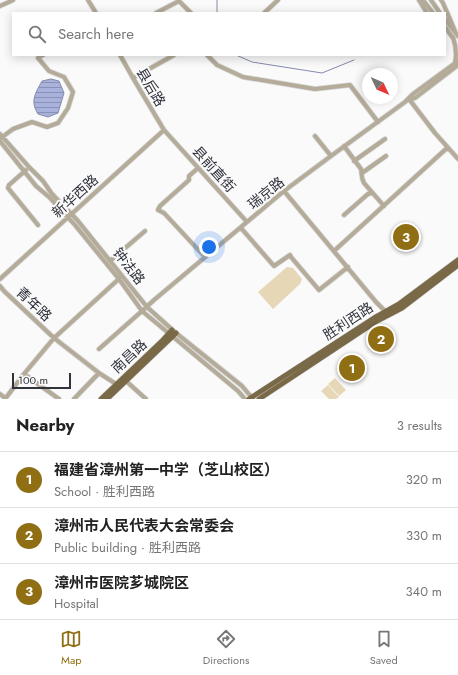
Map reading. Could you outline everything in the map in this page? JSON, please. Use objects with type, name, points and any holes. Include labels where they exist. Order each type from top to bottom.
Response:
[{"type":"main road","name":"胜利西路","points":[[252,398],[387,313],[458,260]]},
{"type":"main road","points":[[259,399],[387,313],[402,308],[458,265]]},
{"type":"main road","name":"南昌路","points":[[107,399],[172,333]]},
{"type":"main road","name":"南昌路","points":[[101,399],[172,333]]},
{"type":"street","points":[[0,6],[13,0]]},
{"type":"street","points":[[88,0],[95,12]]},
{"type":"street","points":[[265,12],[278,0]]},
{"type":"street","points":[[419,0],[428,11]]},
{"type":"street","points":[[423,0],[428,11]]},
{"type":"street","points":[[431,0],[439,12]]},
{"type":"street","points":[[441,0],[457,34]]},
{"type":"street","points":[[158,12],[179,1],[190,12]]},
{"type":"street","points":[[446,20],[457,34]]},
{"type":"street","points":[[446,29],[458,46]]},
{"type":"street","points":[[453,37],[457,63]]},
{"type":"street","points":[[1,138],[13,129],[32,122],[47,127],[58,123],[68,108],[73,92],[64,78],[49,71],[38,58],[41,56]]},
{"type":"street","name":"县后路","points":[[121,56],[164,130]]},
{"type":"street","points":[[133,78],[172,56]]},
{"type":"street","points":[[208,56],[217,65],[243,77],[315,90],[350,85],[378,122]]},
{"type":"street","points":[[409,99],[416,98],[457,63]]},
{"type":"street","points":[[409,99],[413,94],[457,63]]},
{"type":"street","points":[[448,72],[458,70]]},
{"type":"street","points":[[409,99],[447,148],[458,159]]},
{"type":"street","name":"瑞京路","points":[[99,350],[154,300],[284,191],[409,99]]},
{"type":"street","name":"县前直街","points":[[164,130],[247,222]]},
{"type":"street","name":"新华西路","points":[[0,279],[164,130]]},
{"type":"street","points":[[315,136],[331,156]]},
{"type":"street","name":"钟法路","points":[[1,138],[43,181],[69,215],[147,307],[172,333],[238,391],[245,399]]},
{"type":"street","name":"钟法路","points":[[1,138],[36,186],[78,221],[110,261],[142,311],[242,386],[252,398]]},
{"type":"street","points":[[354,161],[385,139]]},
{"type":"street","points":[[344,146],[360,169],[364,183],[384,206]]},
{"type":"street","points":[[334,251],[447,148]]},
{"type":"street","points":[[362,173],[386,156]]},
{"type":"street","points":[[29,167],[9,185],[8,188],[38,225]]},
{"type":"street","points":[[198,168],[190,176],[189,180],[160,206],[158,210],[164,213],[205,257]]},
{"type":"street","points":[[284,191],[376,302],[387,313]]},
{"type":"street","points":[[344,215],[372,192]]},
{"type":"street","points":[[241,228],[274,266],[291,256],[319,290],[348,267]]},
{"type":"street","points":[[110,261],[145,231]]},
{"type":"street","points":[[0,394],[5,399],[54,338],[121,278]]},
{"type":"street","name":"青年路","points":[[0,286],[54,338],[99,373],[116,384]]},
{"type":"street","points":[[74,399],[99,373]]},
{"type":"street","points":[[24,374],[59,399]]},
{"type":"street","points":[[126,381],[146,399]]},
{"type":"shaded area","points":[[287,267],[293,268],[302,279],[300,284],[273,309],[258,292]]},
{"type":"shaded area","points":[[335,378],[346,390],[339,396],[328,384]]},
{"type":"shaded area","points":[[328,385],[339,397],[336,399],[329,399],[321,391]]},
{"type":"water","points":[[51,79],[59,81],[64,93],[58,113],[48,117],[38,114],[34,105],[34,98],[42,81]]},
{"type":"waterway","points":[[217,0],[217,12]]},
{"type":"waterway","points":[[238,56],[252,62],[322,73],[354,60]]},
{"type":"place","name":"漳州市医院芗城院区","points":[[406,237]]},
{"type":"place","name":"漳州市人民代表大会常委会","points":[[381,339]]},
{"type":"place","name":"福建省漳州第一中学（芝山校区）","points":[[352,368]]}]
